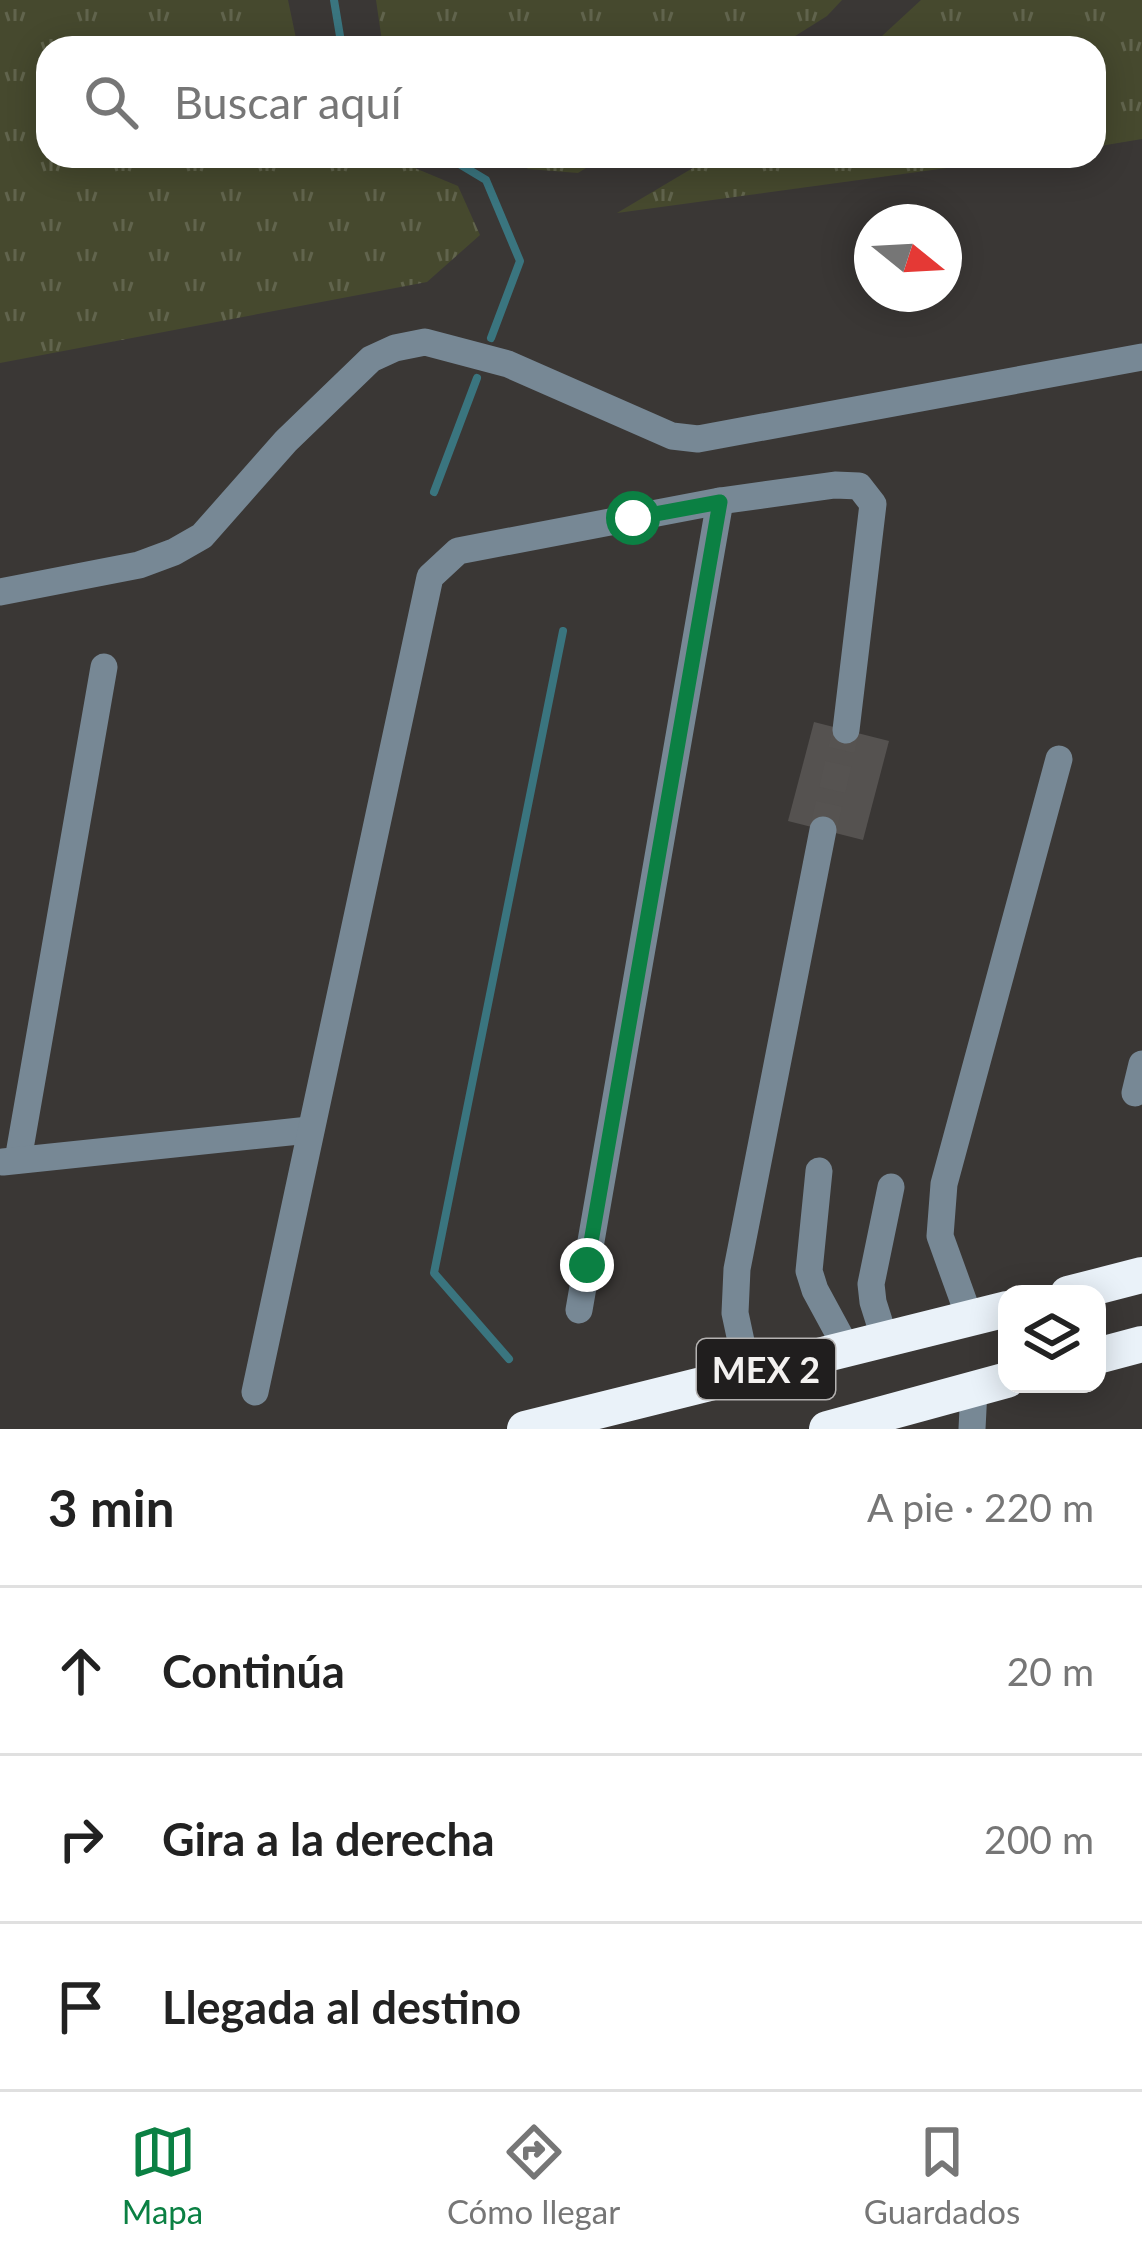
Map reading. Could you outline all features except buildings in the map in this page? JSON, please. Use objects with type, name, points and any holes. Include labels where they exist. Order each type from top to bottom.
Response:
[{"type":"highway","points":[[1103,1285],[1142,1275]]},
{"type":"highway","name":"MEX 2","points":[[525,1429],[998,1311]]},
{"type":"highway","points":[[1106,1354],[1142,1344]]},
{"type":"highway","name":"MEX 2","points":[[827,1429],[991,1385]]},
{"type":"lane","points":[[0,592],[140,565],[202,536],[286,441],[371,358],[424,342],[508,364],[672,436],[698,439],[1142,357]]},
{"type":"lane","points":[[255,1391],[430,577],[458,551],[720,502],[836,485],[859,486],[873,504],[846,730]]},
{"type":"lane","points":[[579,1310],[720,502]]},
{"type":"lane","points":[[104,668],[9,1162],[309,1130]]},
{"type":"lane","points":[[970,1318],[940,1236],[944,1184],[1059,759]]},
{"type":"lane","points":[[748,1374],[735,1313],[737,1269],[823,830]]},
{"type":"lane","points":[[1135,1093],[1142,1064]]},
{"type":"lane","points":[[819,1171],[809,1271],[847,1349]]},
{"type":"lane","points":[[885,1340],[872,1284],[891,1187]]},
{"type":"lane","points":[[972,1429],[991,1385]]},
{"type":"green space","points":[[0,0],[288,0],[296,36],[36,36],[36,168],[415,168],[458,186],[480,235],[427,282],[0,363]]},
{"type":"green space","points":[[376,0],[842,0],[795,36],[381,36]]},
{"type":"green space","points":[[921,0],[1142,0],[1142,139],[1106,145],[1106,36],[882,36]]},
{"type":"green space","points":[[527,168],[586,168],[578,173]]},
{"type":"green space","points":[[693,168],[947,168],[617,213]]},
{"type":"waterway","points":[[334,0],[340,36]]},
{"type":"waterway","points":[[466,168],[486,180],[520,261],[491,338]]},
{"type":"waterway","points":[[434,492],[477,378]]},
{"type":"waterway","points":[[509,1359],[434,1273],[563,631]]},
{"type":"tunnel","points":[[823,830],[846,730]]},
{"type":"route","points":[[587,1265],[720,502],[633,518]]}]
